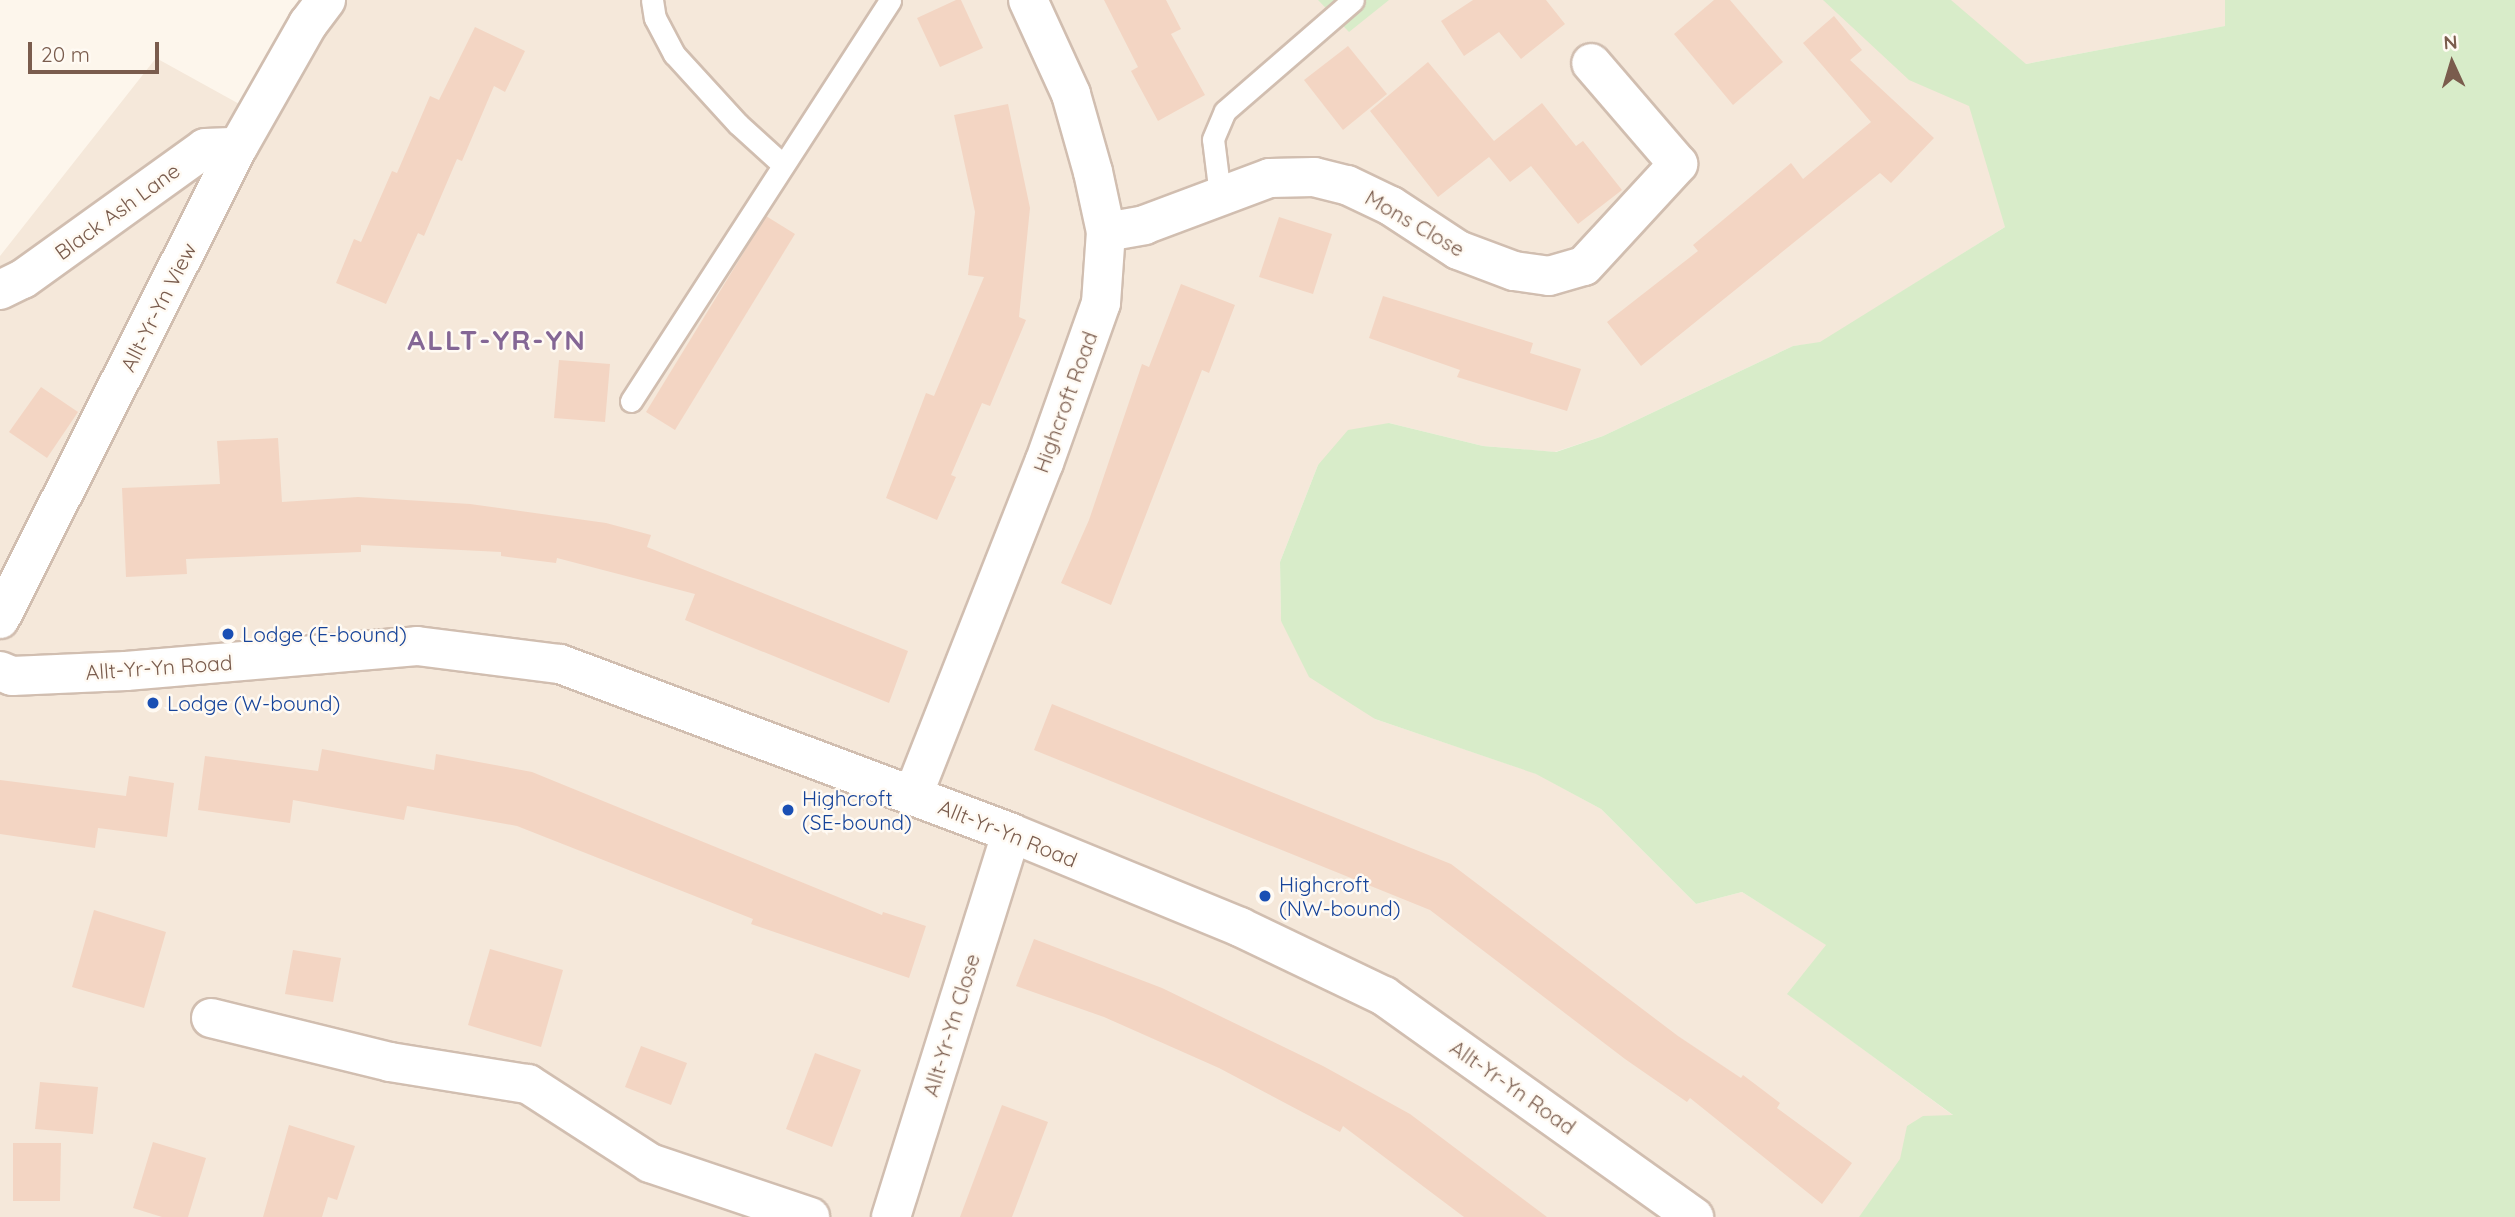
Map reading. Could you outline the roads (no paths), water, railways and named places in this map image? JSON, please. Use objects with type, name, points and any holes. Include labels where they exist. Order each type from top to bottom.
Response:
[{"type":"street","name":"Allt-Yr-Yn View","points":[[0,620],[238,147],[307,24],[326,0]]},
{"type":"street","name":"Highcroft Road","points":[[913,795],[1044,463],[1101,303],[1106,232],[1071,94],[1028,0]]},
{"type":"street","name":"Mons Close","points":[[1106,232],[1144,225],[1220,194],[1270,178],[1314,177],[1347,185],[1391,206],[1458,250],[1514,271],[1549,276],[1584,266],[1678,164],[1591,63]]},
{"type":"street","name":"Black Ash Lane","points":[[0,290],[23,279],[205,148],[238,147]]},
{"type":"street","name":"Allt-Yr-Yn Road","points":[[0,671],[12,677],[126,671],[417,646],[560,664],[1011,833],[1240,928],[1384,996],[1694,1217]]},
{"type":"street","name":"Allt-Yr-Yn Close","points":[[891,1217],[1011,833]]},
{"type":"street","points":[[211,1018],[390,1062],[528,1084],[650,1163],[810,1217]]},
{"type":"lane","points":[[652,0],[655,18],[674,54],[738,124],[783,165]]},
{"type":"lane","points":[[631,401],[890,0]]},
{"type":"lane","points":[[1220,194],[1213,139],[1225,111],[1353,0]]},
{"type":"place","name":"Lodge (E-bound)","points":[[228,634]]},
{"type":"place","name":"Lodge (W-bound)","points":[[153,703]]},
{"type":"place","name":"Highcroft (SE-bound)","points":[[788,810]]},
{"type":"place","name":"Highcroft (NW-bound)","points":[[1265,896]]},
{"type":"district","name":"ALLT-YR-YN","points":[[497,340]]}]
